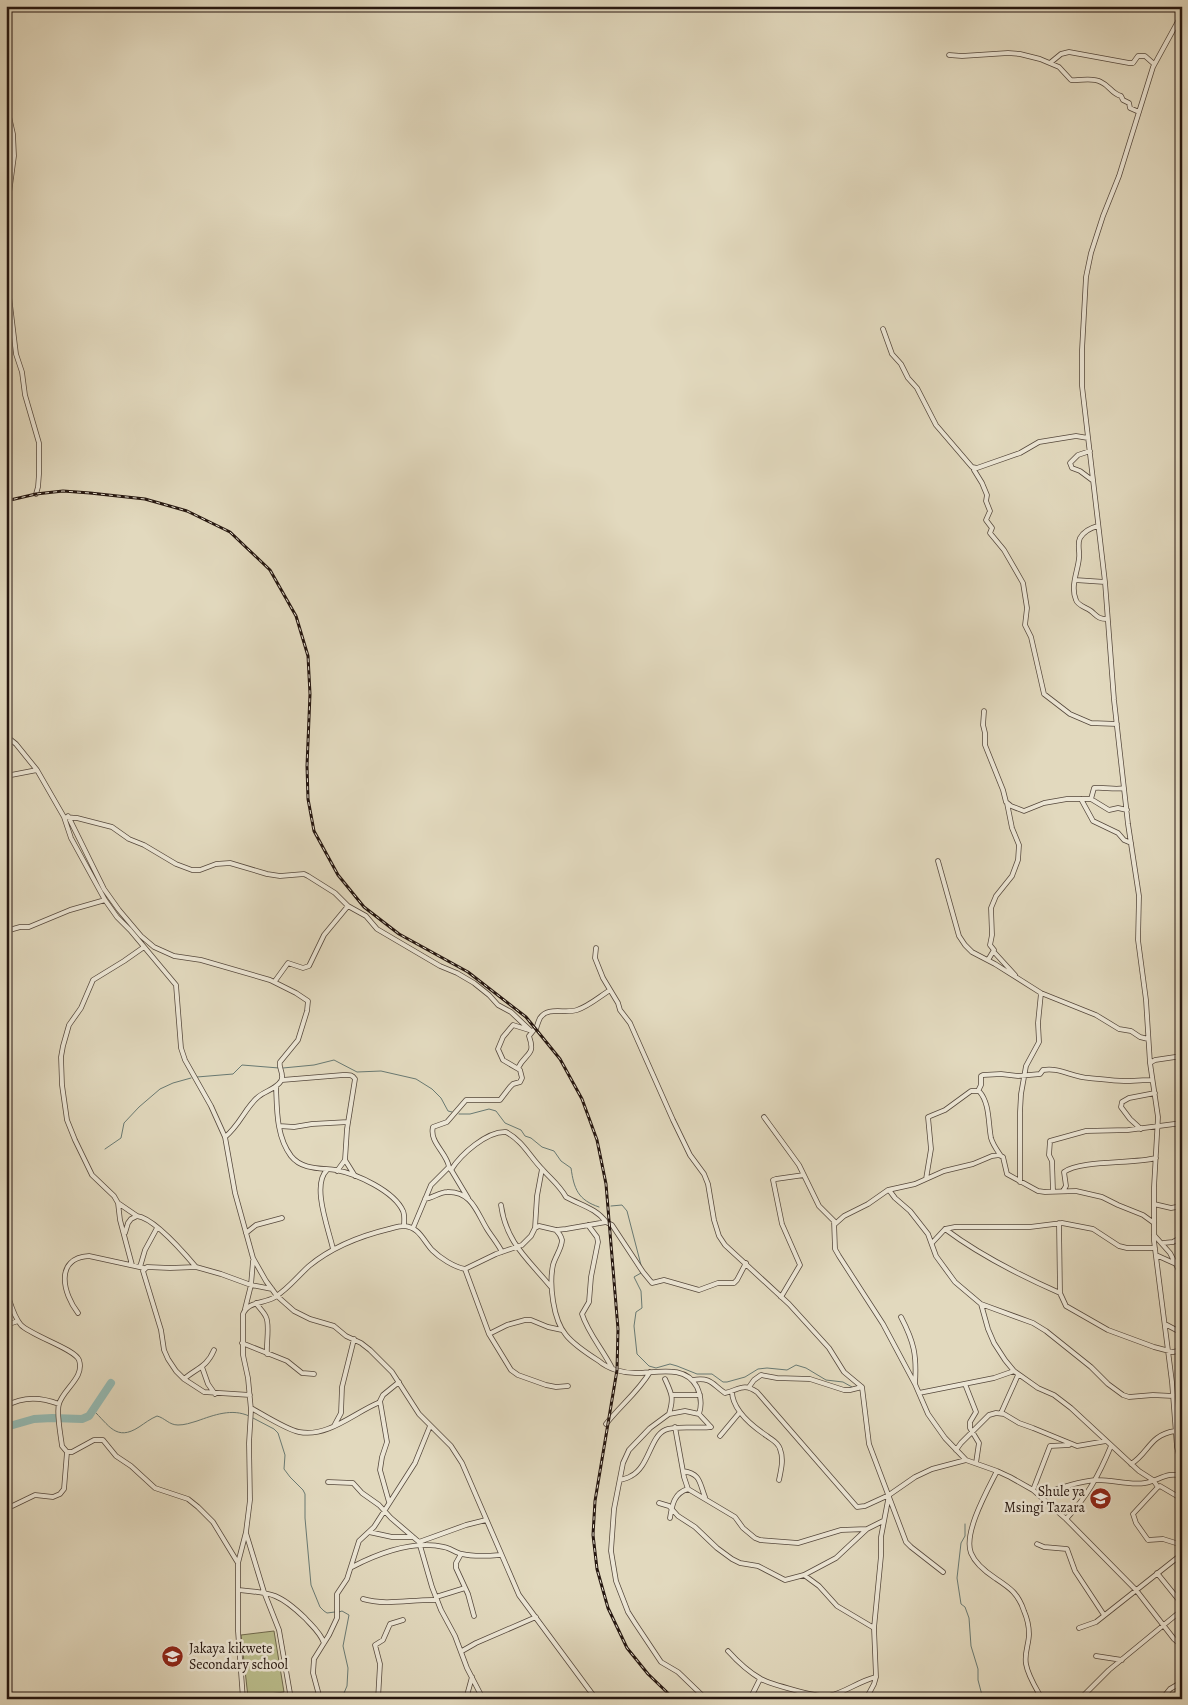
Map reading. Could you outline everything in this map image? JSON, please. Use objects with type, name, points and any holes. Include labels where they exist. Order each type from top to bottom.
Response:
[{"type":"street","points":[[6,216],[14,156],[13,134],[8,112],[8,6]]},
{"type":"street","points":[[1182,14],[1154,64],[1120,176],[1103,216],[1087,271],[1082,365],[1092,480],[1105,582],[1117,724],[1139,896],[1138,940],[1146,1000],[1150,1063],[1159,1126],[1156,1158],[1154,1235],[1173,1396],[1175,1431],[1182,1467]]},
{"type":"street","points":[[1050,63],[1061,54],[1069,52],[1129,64],[1138,56],[1145,56],[1154,64]]},
{"type":"street","points":[[949,55],[1012,53],[1050,63],[1059,67],[1071,80],[1089,79],[1101,82],[1113,93],[1122,96],[1123,100],[1129,103],[1130,108],[1139,112]]},
{"type":"street","points":[[6,230],[8,296],[16,354],[22,372],[25,395],[39,443],[39,474],[36,494]]},
{"type":"street","points":[[883,329],[892,354],[917,388],[936,426],[972,467],[977,468],[1020,453],[1039,442],[1076,436],[1088,438]]},
{"type":"street","points":[[1090,451],[1078,455],[1070,463],[1072,468],[1080,471],[1092,480]]},
{"type":"street","points":[[974,470],[986,494],[986,501],[990,511],[986,520],[992,528],[990,533],[1004,550],[1023,583],[1027,608],[1025,625],[1031,638],[1044,694],[1070,714],[1091,723],[1117,724]]},
{"type":"street","points":[[1098,526],[1088,528],[1079,540],[1075,599],[1099,618],[1107,618]]},
{"type":"street","points":[[1075,580],[1105,582]]},
{"type":"street","points":[[984,710],[985,745],[1003,790],[1019,848],[1018,860],[1014,871],[996,896],[991,908],[992,935],[990,945],[1016,977]]},
{"type":"street","points":[[6,736],[16,744],[37,770],[66,817],[104,889],[140,936],[154,947],[174,956],[201,960],[275,981],[307,999],[309,1004],[298,1040],[279,1065],[283,1074],[282,1080],[276,1086],[260,1094],[252,1102],[239,1124],[225,1137]]},
{"type":"street","points":[[6,776],[37,770]]},
{"type":"street","points":[[1091,799],[1094,788],[1124,788]]},
{"type":"street","points":[[1007,803],[1024,811],[1067,799],[1091,799],[1108,810],[1118,808],[1127,810]]},
{"type":"street","points":[[1081,799],[1093,821],[1118,833],[1124,840],[1131,843]]},
{"type":"street","points":[[66,817],[71,838],[105,900],[117,917],[176,985],[181,1048],[185,1060],[211,1106],[225,1137],[235,1193],[253,1258],[277,1296],[299,1314],[334,1326],[346,1336],[364,1345],[388,1367],[419,1414],[451,1446],[462,1463],[519,1596],[596,1699]]},
{"type":"street","points":[[66,817],[112,826],[129,839],[144,845],[176,864],[192,870],[200,870],[216,864],[230,863],[258,872],[280,876],[304,874],[335,893],[348,906],[366,916],[383,933],[440,966],[465,977],[478,986],[498,1005],[514,1015],[531,1031]]},
{"type":"street","points":[[938,861],[959,936],[972,952],[1041,993],[1096,1015],[1119,1029],[1131,1031],[1140,1037],[1148,1039]]},
{"type":"street","points":[[6,931],[29,927],[70,910],[105,900]]},
{"type":"street","points":[[275,981],[288,963],[303,968],[309,966],[324,935],[348,906]]},
{"type":"street","points":[[132,1265],[120,1220],[118,1203],[114,1196],[92,1175],[71,1132],[63,1098],[61,1058],[62,1046],[69,1025],[81,1008],[93,980],[144,947]]},
{"type":"street","points":[[596,948],[597,963],[620,1010],[630,1023],[690,1155],[704,1174],[708,1184],[719,1236],[725,1245],[781,1297],[829,1348],[844,1372],[862,1387],[869,1444],[906,1542],[943,1572]]},
{"type":"street","points":[[988,960],[994,952]]},
{"type":"street","points":[[502,1252],[450,1169],[433,1136],[432,1127],[447,1122],[466,1100],[500,1100],[513,1084],[520,1082],[521,1073],[518,1068],[503,1060],[498,1049],[503,1037],[513,1025],[531,1031],[537,1028],[538,1021],[543,1015],[558,1010],[574,1011],[584,1007],[610,990]]},
{"type":"street","points":[[1020,1182],[1020,1112],[1026,1066],[1039,1042],[1038,1023],[1041,993]]},
{"type":"street","points":[[518,1068],[532,1050],[529,1036],[531,1031]]},
{"type":"street","points":[[1150,1063],[1155,1060],[1182,1056]]},
{"type":"street","points":[[978,1091],[981,1085],[981,1076],[983,1075],[1018,1076],[1038,1074],[1044,1070],[1055,1069],[1088,1078],[1116,1081],[1152,1080]]},
{"type":"street","points":[[282,1080],[351,1075],[355,1080],[345,1140],[346,1160],[355,1176]]},
{"type":"street","points":[[276,1086],[281,1136],[287,1150],[296,1162],[305,1166],[338,1170],[385,1191],[404,1213],[404,1226]]},
{"type":"street","points":[[978,1091],[986,1107],[993,1144],[1004,1160],[1007,1174],[1038,1191],[1076,1191],[1102,1196],[1118,1205],[1143,1214],[1154,1223]]},
{"type":"street","points":[[926,1179],[931,1150],[928,1117],[945,1110],[971,1092],[978,1091]]},
{"type":"street","points":[[1141,1129],[1121,1107],[1122,1102],[1129,1098],[1155,1093]]},
{"type":"street","points":[[764,1117],[799,1164],[819,1206],[831,1217],[835,1224],[835,1249],[883,1324],[915,1384],[922,1405],[956,1450],[966,1460],[997,1471],[1039,1495],[1066,1519],[1136,1590],[1182,1646]]},
{"type":"street","points":[[279,1126],[294,1127],[348,1122]]},
{"type":"street","points":[[1054,1191],[1052,1162],[1049,1154],[1050,1141],[1086,1131],[1101,1132],[1182,1124]]},
{"type":"street","points":[[412,1228],[432,1183],[450,1169],[468,1150],[485,1139],[501,1132],[506,1132],[519,1141],[542,1169],[556,1182],[566,1197],[598,1213],[606,1222],[612,1225],[652,1283],[664,1280],[699,1290],[718,1282],[734,1283],[746,1263]]},
{"type":"street","points":[[835,1224],[844,1216],[868,1204],[889,1190],[915,1184],[953,1168],[974,1164],[992,1156],[1001,1156]]},
{"type":"street","points":[[1063,1191],[1066,1186],[1064,1172],[1068,1169],[1156,1158]]},
{"type":"street","points":[[338,1170],[346,1160]]},
{"type":"street","points":[[245,1309],[277,1296],[310,1266],[333,1249],[369,1234],[404,1226],[412,1228],[423,1236],[439,1256],[465,1269],[502,1252],[516,1248],[527,1242],[535,1228],[537,1196],[542,1169]]},
{"type":"street","points":[[327,1170],[322,1177],[321,1191],[323,1210],[333,1249]]},
{"type":"street","points":[[781,1297],[800,1265],[782,1224],[773,1180],[804,1175]]},
{"type":"street","points":[[889,1190],[915,1217],[928,1234],[936,1256],[955,1282],[981,1304],[1033,1323],[1046,1331],[1091,1367],[1108,1384],[1126,1396],[1173,1396]]},
{"type":"street","points":[[425,1199],[449,1192],[468,1198]]},
{"type":"street","points":[[118,1203],[157,1228],[196,1267]]},
{"type":"street","points":[[1154,1204],[1171,1208],[1182,1206]]},
{"type":"street","points":[[501,1205],[506,1225],[516,1248],[551,1287]]},
{"type":"street","points":[[125,1233],[128,1223],[137,1216]]},
{"type":"street","points":[[246,1232],[256,1225],[282,1218]]},
{"type":"street","points":[[535,1228],[542,1226],[556,1230],[606,1222]]},
{"type":"street","points":[[932,1243],[945,1230],[975,1226],[1030,1227],[1059,1223],[1074,1224],[1093,1229],[1124,1248],[1155,1248]]},
{"type":"street","points":[[1059,1223],[1060,1293],[1066,1306],[1108,1330],[1154,1347],[1173,1352],[1182,1350]]},
{"type":"street","points":[[588,1225],[597,1237],[598,1242],[591,1277],[589,1302],[582,1314],[588,1328],[612,1368]]},
{"type":"street","points":[[157,1228],[146,1250],[142,1268],[161,1330],[164,1350],[171,1364],[184,1379],[204,1392],[250,1395]]},
{"type":"street","points":[[556,1230],[561,1236],[562,1241],[553,1264],[551,1287],[562,1330],[571,1340],[602,1364],[612,1368],[633,1373],[680,1372],[693,1380],[700,1395],[699,1414]]},
{"type":"street","points":[[945,1230],[1003,1267],[1060,1293]]},
{"type":"street","points":[[1154,1235],[1163,1243],[1182,1276]]},
{"type":"street","points":[[1163,1243],[1174,1242],[1182,1237]]},
{"type":"street","points":[[1156,1255],[1176,1264]]},
{"type":"street","points":[[78,1313],[72,1306],[64,1282],[66,1271],[74,1260],[80,1257],[89,1256],[142,1268],[196,1267],[251,1285],[272,1289]]},
{"type":"street","points":[[243,1699],[238,1631],[238,1563],[246,1532],[250,1500],[249,1443],[251,1408],[242,1343],[242,1321],[251,1285],[253,1258]]},
{"type":"street","points":[[465,1269],[489,1334],[511,1370],[518,1375],[546,1385],[568,1386]]},
{"type":"street","points":[[6,1290],[18,1320],[28,1330],[74,1353],[77,1357],[80,1369],[59,1404],[62,1446],[68,1452]]},
{"type":"street","points":[[256,1304],[265,1314],[268,1322],[267,1354]]},
{"type":"street","points":[[981,1304],[994,1343],[1018,1375],[1071,1408],[1131,1464],[1153,1480],[1158,1487],[1160,1486],[1182,1499]]},
{"type":"street","points":[[901,1317],[912,1340],[916,1356],[915,1384]]},
{"type":"street","points":[[6,1325],[18,1320]]},
{"type":"street","points":[[489,1334],[515,1322],[531,1320],[548,1328],[562,1330]]},
{"type":"street","points":[[1165,1324],[1182,1332]]},
{"type":"street","points":[[334,1426],[341,1413],[342,1387],[354,1339]]},
{"type":"street","points":[[242,1343],[287,1361],[302,1373],[314,1374]]},
{"type":"street","points":[[184,1379],[208,1362],[214,1350]]},
{"type":"street","points":[[202,1367],[208,1384],[215,1394]]},
{"type":"street","points":[[919,1393],[994,1378],[1014,1371]]},
{"type":"street","points":[[606,1424],[614,1413],[633,1395],[650,1372]]},
{"type":"street","points":[[750,1387],[754,1380],[761,1375],[777,1378],[816,1380],[825,1385],[844,1390],[862,1387]]},
{"type":"street","points":[[1001,1413],[1018,1375]]},
{"type":"street","points":[[693,1380],[704,1378],[725,1393],[740,1387],[750,1387],[757,1392],[844,1490],[855,1505],[861,1507],[889,1495],[915,1477],[932,1469],[966,1460]]},
{"type":"street","points":[[665,1379],[672,1395],[669,1414]]},
{"type":"street","points":[[389,1502],[380,1470],[387,1442],[380,1402],[383,1395],[399,1382]]},
{"type":"street","points":[[965,1384],[976,1412],[970,1425],[972,1433],[979,1443],[976,1463]]},
{"type":"street","points":[[732,1391],[733,1400],[740,1412],[778,1444],[782,1460],[779,1480]]},
{"type":"street","points":[[672,1395],[700,1395]]},
{"type":"street","points":[[6,1406],[22,1399],[41,1399],[59,1404]]},
{"type":"street","points":[[251,1408],[298,1432],[326,1430],[380,1402]]},
{"type":"street","points":[[620,1480],[636,1472],[647,1458],[660,1434],[667,1429],[711,1427],[699,1414],[685,1411],[669,1414],[659,1420],[640,1437],[623,1463],[614,1509],[610,1551],[616,1581],[628,1612],[659,1659],[678,1672],[706,1699]]},
{"type":"street","points":[[720,1436],[740,1412]]},
{"type":"street","points":[[956,1450],[989,1415],[1001,1413],[1018,1423],[1071,1444],[1081,1446],[1091,1442],[1106,1440]]},
{"type":"street","points":[[659,1420],[667,1429]]},
{"type":"street","points":[[320,1699],[313,1673],[314,1658],[337,1618],[338,1594],[352,1567],[357,1546],[374,1527],[418,1457],[430,1426]]},
{"type":"street","points":[[675,1428],[688,1489],[735,1517],[743,1528],[755,1538],[798,1543],[841,1530],[867,1529]]},
{"type":"street","points":[[1131,1464],[1162,1434],[1175,1431]]},
{"type":"street","points":[[68,1452],[72,1452],[94,1440],[103,1440],[116,1456],[131,1466],[151,1485],[188,1500],[198,1507],[213,1522],[238,1563]]},
{"type":"street","points":[[1033,1490],[1050,1446],[1071,1444]]},
{"type":"street","points":[[1066,1519],[1081,1502],[1096,1480],[1111,1446]]},
{"type":"street","points":[[6,1509],[36,1495],[53,1497],[60,1494],[64,1489],[68,1452]]},
{"type":"street","points":[[683,1471],[693,1473],[698,1477],[705,1498]]},
{"type":"street","points":[[997,1471],[974,1521],[969,1543],[970,1552],[993,1577],[1011,1589],[1023,1607],[1029,1633],[1026,1665],[1042,1699]]},
{"type":"street","points":[[1039,1495],[1096,1480],[1139,1484],[1167,1475],[1176,1474],[1182,1476]]},
{"type":"street","points":[[328,1482],[353,1483],[358,1490],[383,1510],[419,1544],[437,1598],[483,1699]]},
{"type":"street","points":[[1158,1487],[1133,1514],[1134,1520],[1148,1540],[1163,1539],[1182,1545]]},
{"type":"street","points":[[670,1518],[671,1509],[679,1493],[688,1489]]},
{"type":"street","points":[[866,1699],[876,1677],[874,1628],[883,1521],[889,1495]]},
{"type":"street","points":[[659,1503],[666,1504],[678,1516],[703,1533],[718,1548],[740,1563],[758,1566],[786,1580],[804,1575],[836,1558],[867,1529],[883,1521]]},
{"type":"street","points":[[352,1567],[381,1553],[419,1544],[466,1524],[486,1520]]},
{"type":"street","points":[[246,1532],[264,1592],[279,1630],[291,1699]]},
{"type":"street","points":[[369,1532],[392,1537],[413,1537]]},
{"type":"street","points":[[419,1544],[446,1547],[461,1554],[473,1556],[500,1555]]},
{"type":"street","points":[[1038,1544],[1044,1548],[1068,1548],[1075,1571],[1104,1615]]},
{"type":"street","points":[[461,1554],[456,1563],[456,1568],[472,1604],[474,1616]]},
{"type":"street","points":[[1079,1628],[1096,1622],[1182,1554]]},
{"type":"street","points":[[1157,1573],[1182,1604]]},
{"type":"street","points":[[804,1575],[819,1586],[837,1606],[874,1628]]},
{"type":"street","points":[[363,1600],[379,1603],[437,1598],[465,1588]]},
{"type":"street","points":[[239,1590],[264,1592],[285,1600],[318,1630],[324,1643]]},
{"type":"street","points":[[1080,1699],[1104,1674],[1182,1610]]},
{"type":"street","points":[[462,1651],[536,1617]]},
{"type":"street","points":[[378,1699],[380,1664],[375,1645],[383,1640],[390,1624],[402,1620]]},
{"type":"street","points":[[728,1651],[760,1679],[798,1691],[826,1696],[835,1697],[863,1680],[876,1677]]},
{"type":"street","points":[[1096,1656],[1122,1660]]},
{"type":"street","points":[[466,1699],[472,1677]]},
{"type":"street","points":[[750,1699],[760,1679]]},
{"type":"street","points":[[1162,1699],[1170,1688],[1182,1682]]},
{"type":"street","points":[[6,1693],[11,1699]]},
{"type":"green space","points":[[274,1631],[284,1692],[248,1697],[241,1635]]},
{"type":"waterway","points":[[283,1068],[314,1065],[334,1060],[357,1072],[381,1071],[416,1079],[432,1089],[441,1098],[448,1111],[452,1112]]},
{"type":"waterway","points":[[197,1077],[233,1074],[242,1065],[279,1068]]},
{"type":"waterway","points":[[105,1149],[121,1138],[124,1123],[160,1089],[191,1078]]},
{"type":"waterway","points":[[459,1114],[470,1114],[489,1109],[496,1111],[505,1123],[521,1130],[525,1136],[531,1138],[542,1147],[554,1151],[561,1161],[571,1168],[578,1193],[586,1201],[599,1207]]},
{"type":"waterway","points":[[611,1206],[622,1205],[627,1211],[641,1265]]},
{"type":"waterway","points":[[641,1273],[634,1277],[641,1291],[642,1308],[636,1312],[634,1326],[637,1354],[649,1366],[656,1368],[670,1364],[697,1374],[712,1374],[723,1382],[727,1382],[745,1377],[758,1369],[787,1370],[796,1365],[806,1368],[826,1380],[843,1382],[852,1387]]},
{"type":"waterway","points":[[6,1427],[34,1419],[82,1419],[89,1416],[111,1383]]},
{"type":"waterway","points":[[93,1410],[113,1430],[124,1433],[139,1427],[157,1416],[178,1425],[230,1412],[249,1416]]},
{"type":"waterway","points":[[253,1418],[278,1433],[285,1455],[284,1469],[305,1494],[305,1518],[311,1585],[320,1607],[327,1613],[335,1612]]},
{"type":"waterway","points":[[965,1524],[965,1536],[961,1543],[957,1578],[961,1604],[965,1607],[969,1618],[971,1646],[978,1669],[978,1680],[983,1699]]},
{"type":"waterway","points":[[339,1612],[342,1611],[349,1615],[343,1646],[348,1668],[344,1699]]},
{"type":"railway","points":[[6,501],[36,494],[63,491],[145,499],[187,511],[230,532],[270,570],[296,616],[308,656],[310,694],[307,766],[308,799],[314,831],[338,875],[364,907],[399,934],[468,972],[526,1017],[560,1059],[582,1099],[597,1140],[606,1184],[618,1329],[617,1370],[595,1501],[593,1535],[597,1569],[608,1608],[627,1648],[648,1674],[674,1699]]},
{"type":"place","name":"Shule ya Msingi Tazara","points":[[1101,1499]]},
{"type":"place","name":"Jakaya kikwete Secondary school","points":[[173,1656]]}]
